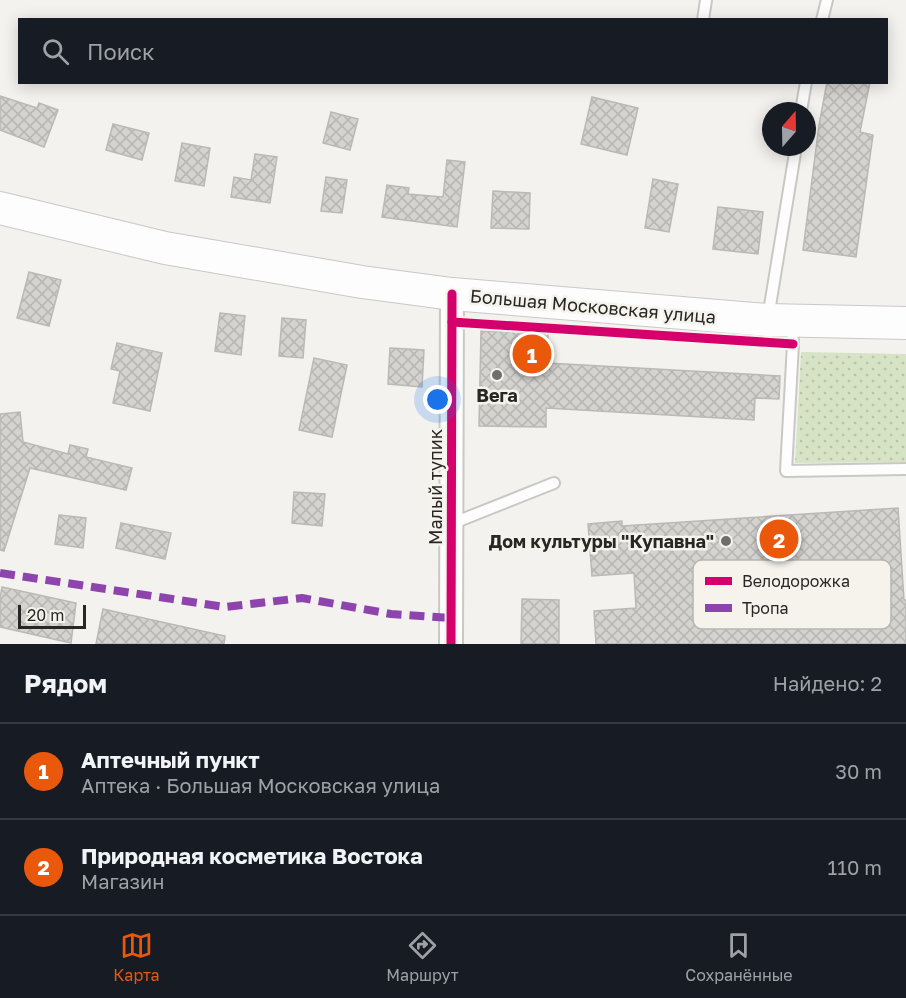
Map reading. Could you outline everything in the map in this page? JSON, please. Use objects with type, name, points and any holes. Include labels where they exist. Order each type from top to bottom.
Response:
[{"type":"main road","name":"Большая Московская улица","points":[[0,208],[165,248],[362,282],[452,294],[780,321],[906,323]]},
{"type":"street","name":"Малый тупик","points":[[451,644],[452,294]]},
{"type":"lane","points":[[703,18],[706,0]]},
{"type":"lane","points":[[822,18],[827,0]]},
{"type":"lane","points":[[802,102],[804,84]]},
{"type":"lane","points":[[794,156],[780,321],[793,344],[786,471],[906,469]]},
{"type":"lane","points":[[451,524],[554,483]]},
{"type":"green space","points":[[801,352],[906,354],[906,462],[795,463]]},
{"type":"building","points":[[827,84],[870,84],[860,132],[873,135],[856,257],[803,250]]},
{"type":"building","points":[[0,96],[37,108],[39,103],[58,110],[44,147],[0,130]]},
{"type":"building","points":[[592,97],[638,108],[627,155],[581,144]]},
{"type":"building","points":[[331,112],[358,119],[350,150],[323,143]]},
{"type":"building","points":[[113,124],[149,133],[142,160],[106,150]]},
{"type":"building","points":[[182,143],[210,148],[204,186],[175,181]]},
{"type":"building","points":[[255,154],[277,157],[270,203],[231,197],[234,177],[251,180]]},
{"type":"building","points":[[447,160],[465,162],[457,227],[382,217],[387,185],[409,188],[408,194],[443,197]]},
{"type":"building","points":[[326,177],[347,180],[342,213],[321,211]]},
{"type":"building","points":[[653,179],[678,184],[669,232],[645,228]]},
{"type":"building","points":[[493,191],[530,193],[529,229],[491,228]]},
{"type":"building","points":[[718,207],[763,212],[758,254],[713,249]]},
{"type":"building","points":[[29,272],[61,280],[49,326],[17,318]]},
{"type":"building","points":[[220,313],[245,316],[241,355],[215,351]]},
{"type":"building","points":[[282,318],[306,320],[303,358],[279,356]]},
{"type":"building","points":[[481,331],[548,333],[547,363],[780,376],[779,399],[755,398],[754,420],[546,408],[546,427],[479,426]]},
{"type":"building","points":[[117,343],[162,353],[150,411],[113,403],[120,371],[111,369]]},
{"type":"building","points":[[390,348],[424,350],[422,387],[388,384]]},
{"type":"building","points":[[314,358],[347,365],[332,437],[299,430]]},
{"type":"building","points":[[20,412],[23,442],[68,454],[70,445],[88,449],[86,457],[132,468],[126,490],[30,468],[4,551],[0,550],[0,414]]},
{"type":"building","points":[[294,492],[325,494],[322,526],[292,523]]},
{"type":"building","points":[[898,508],[904,600],[906,600],[906,644],[596,644],[594,611],[636,608],[634,573],[592,576],[588,524],[622,521],[622,526]]},
{"type":"building","points":[[59,515],[86,518],[83,548],[55,544]]},
{"type":"building","points":[[121,523],[171,533],[165,559],[116,548]]},
{"type":"building","points":[[2,587],[76,603],[71,643],[0,627]]},
{"type":"building","points":[[522,599],[559,600],[559,644],[521,644]]},
{"type":"building","points":[[103,609],[225,636],[224,644],[96,644]]},
{"type":"marked path","points":[[0,573],[225,607],[302,598],[391,614],[451,618]]},
{"type":"cycle path","points":[[451,644],[452,294]]},
{"type":"cycle path","points":[[452,322],[793,344]]},
{"type":"place","name":"Аптечный пункт","points":[[532,354]]},
{"type":"place","name":"Вега","points":[[497,375]]},
{"type":"place","name":"Природная косметика Востока","points":[[779,539]]},
{"type":"place","name":"Дом культуры \"Купавна\"","points":[[726,541]]}]
